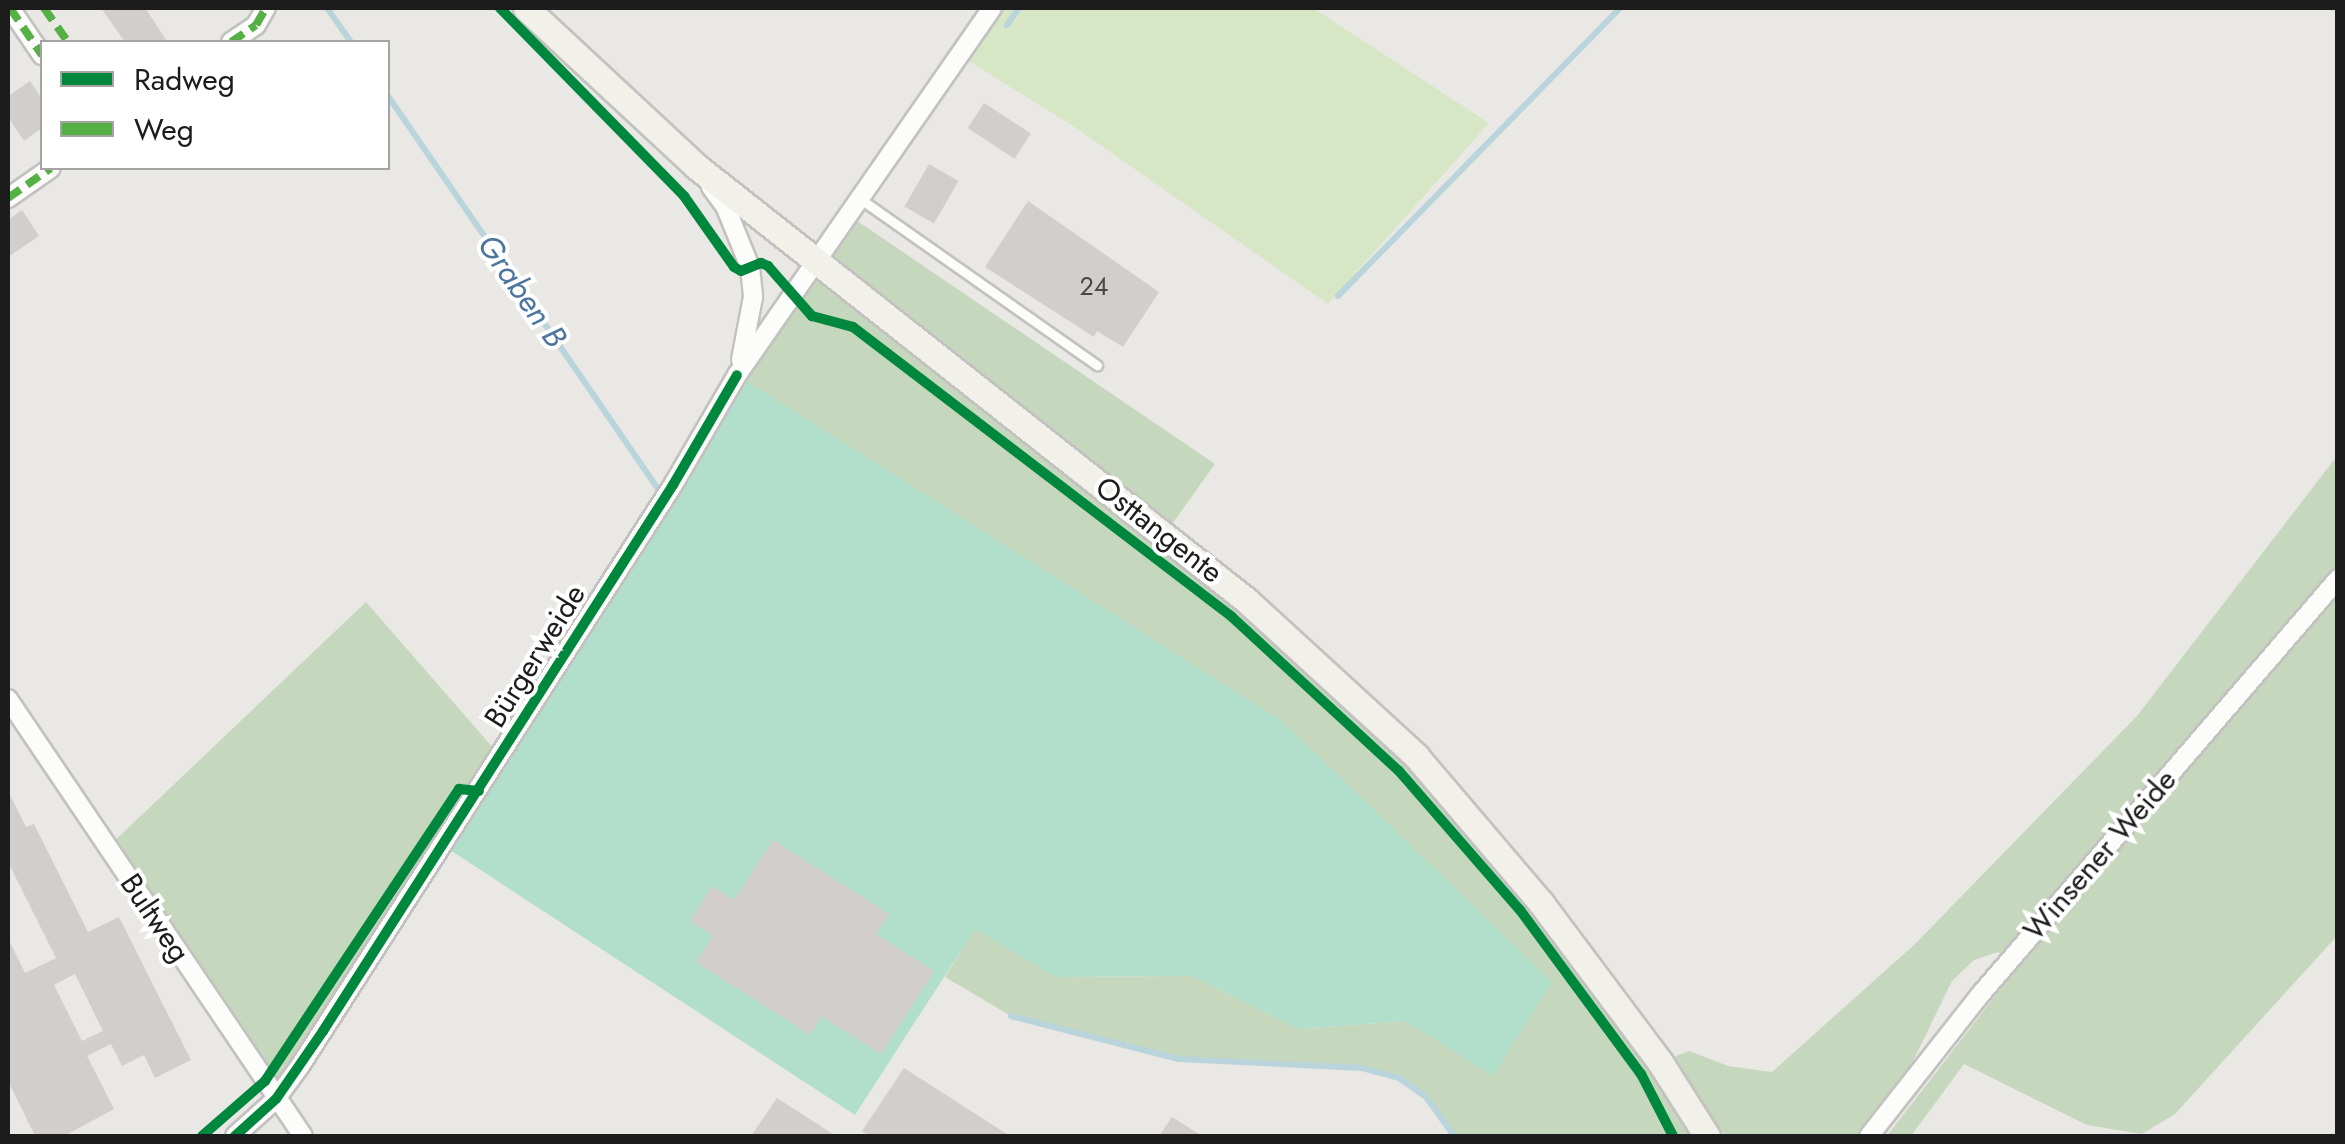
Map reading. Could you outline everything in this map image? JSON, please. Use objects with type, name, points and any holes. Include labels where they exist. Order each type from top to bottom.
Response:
[{"type":"main road","name":"Osttangente","points":[[526,8],[697,167],[1246,600],[1416,756],[1541,904],[1692,1110],[1703,1136]]},
{"type":"street","points":[[10,8],[40,52]]},
{"type":"street","points":[[234,40],[256,25],[266,8]]},
{"type":"street","name":"Bürgerweide","points":[[235,1136],[276,1099],[494,768],[674,484],[737,375],[992,8]]},
{"type":"street","name":"Bürgerweide","points":[[697,167],[726,208],[750,267],[753,296],[737,375]]},
{"type":"street","points":[[8,198],[49,170]]},
{"type":"street","name":"Winsener Weide","points":[[1869,1136],[1980,995],[2338,579]]},
{"type":"street","name":"Bultweg","points":[[8,699],[303,1136]]},
{"type":"lane","points":[[859,198],[1097,365]]},
{"type":"green space","points":[[1002,8],[1313,8],[1489,123],[1328,304],[1073,126],[967,60]]},
{"type":"green space","points":[[847,214],[1215,464],[1165,534],[1416,756],[1707,1136],[1454,1136],[1426,1097],[1399,1078],[1362,1068],[1179,1059],[1011,1016],[945,977],[975,928],[1055,977],[1192,976],[1299,1029],[1406,1021],[1493,1075],[737,375]]},
{"type":"green space","points":[[737,375],[1282,721],[1552,982],[1493,1076],[1406,1021],[1299,1029],[1192,976],[1055,977],[975,929],[855,1115],[444,846]]},
{"type":"green space","points":[[2337,456],[2337,936],[2175,1114],[2142,1134],[2087,1125],[1964,1064],[1911,1136],[1887,1136],[2018,966],[1998,952],[1974,960],[1952,981],[1913,1061],[1860,1136],[1725,1136],[1671,1058],[1689,1051],[1728,1066],[1772,1072],[1915,944],[2137,716]]},
{"type":"green space","points":[[366,602],[501,757],[276,1099],[108,847]]},
{"type":"building","points":[[101,8],[145,8],[166,40],[124,40]]},
{"type":"building","points":[[30,81],[40,96],[40,129],[24,141],[8,117],[8,96]]},
{"type":"building","points":[[984,103],[1031,133],[1015,159],[968,128]]},
{"type":"building","points":[[929,164],[958,181],[934,223],[904,206]]},
{"type":"building","points":[[1028,201],[1159,292],[1123,347],[1097,331],[1094,337],[985,267]]},
{"type":"building","points":[[22,210],[39,236],[8,257],[8,220]]},
{"type":"building","points":[[8,791],[26,827],[34,824],[88,932],[119,917],[191,1060],[155,1078],[144,1055],[122,1066],[111,1044],[87,1056],[114,1109],[64,1136],[35,1136],[8,1081],[8,938],[25,973],[56,958],[8,862]],"holes":[[[75,974],[103,1031],[82,1041],[54,985]]]},
{"type":"building","points":[[773,840],[889,914],[876,934],[934,971],[881,1054],[821,1016],[810,1035],[696,962],[713,936],[690,921],[712,886],[734,900]]},
{"type":"building","points":[[904,1068],[1010,1136],[870,1136],[862,1131]]},
{"type":"building","points":[[777,1098],[836,1136],[751,1136]]},
{"type":"building","points":[[1172,1117],[1202,1136],[1159,1136]]},
{"type":"waterway","name":"Graben B","points":[[327,8],[350,40]]},
{"type":"waterway","points":[[1007,25],[1019,8]]},
{"type":"waterway","points":[[1338,296],[1620,8]]},
{"type":"waterway","name":"Graben B","points":[[390,99],[657,487]]},
{"type":"waterway","points":[[1011,1016],[1179,1059],[1362,1068],[1399,1078],[1426,1097],[1454,1136]]},
{"type":"marked path","points":[[10,8],[40,52]]},
{"type":"marked path","points":[[44,8],[67,40]]},
{"type":"marked path","points":[[234,40],[256,25],[266,8]]},
{"type":"marked path","points":[[8,198],[48,170]]},
{"type":"cycle path","points":[[500,8],[684,196],[734,267],[741,271],[761,263],[768,266],[812,316],[853,327],[1232,617],[1399,771],[1520,910],[1641,1074],[1673,1136]]},
{"type":"cycle path","points":[[235,1136],[276,1099],[323,1031],[673,485],[737,375]]},
{"type":"cycle path","points":[[202,1136],[265,1081],[459,789],[479,791]]}]
